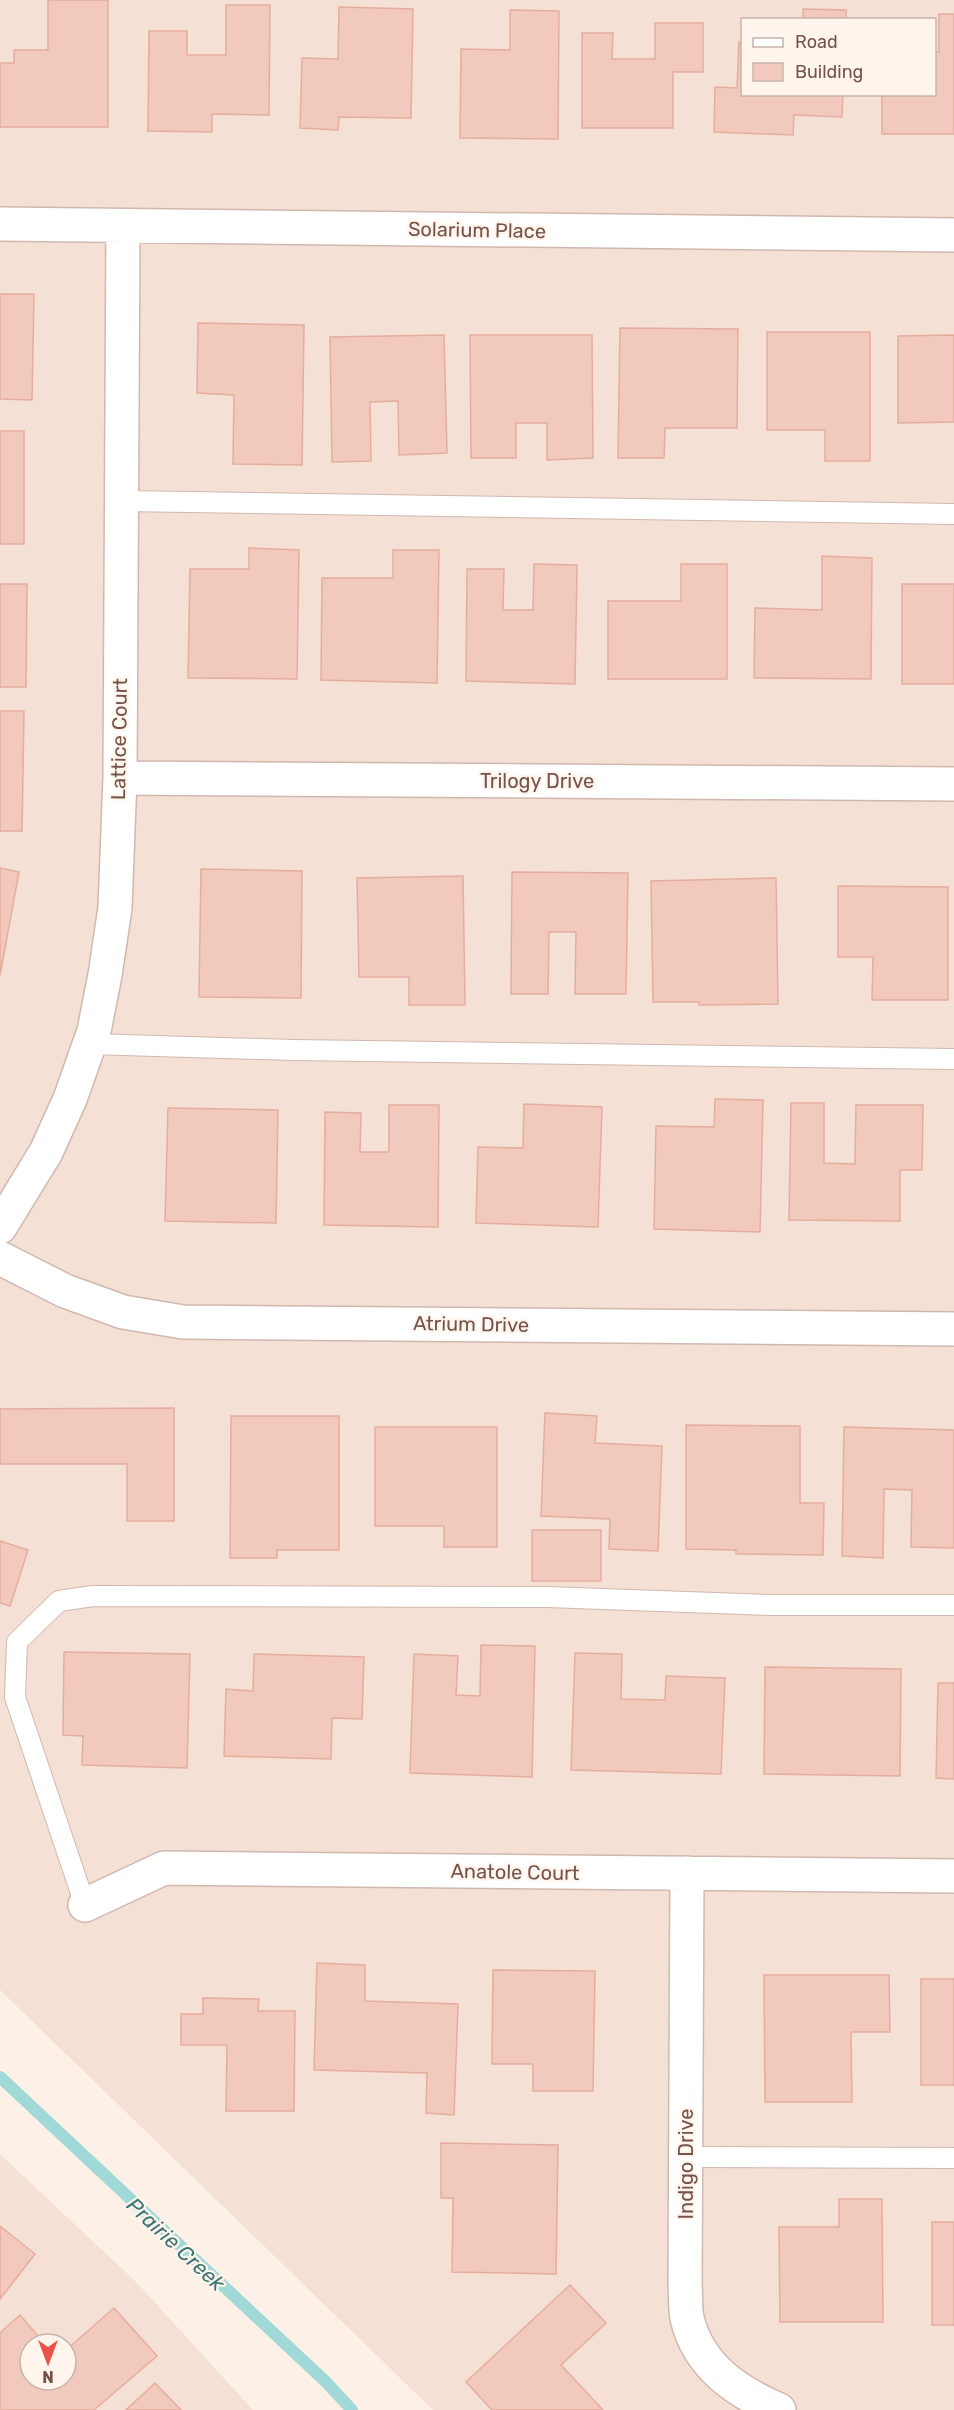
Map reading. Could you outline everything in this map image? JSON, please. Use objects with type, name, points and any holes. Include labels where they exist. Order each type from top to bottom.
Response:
[{"type":"street","name":"Solarium Place","points":[[0,224],[954,235]]},
{"type":"street","name":"Lattice Court","points":[[0,1227],[46,1152],[70,1099],[90,1044],[105,975],[115,908],[120,778],[123,226]]},
{"type":"street","name":"Trilogy Drive","points":[[120,778],[954,784]]},
{"type":"street","name":"Atrium Drive","points":[[0,1258],[65,1291],[123,1312],[183,1322],[954,1329]]},
{"type":"street","name":"Anatole Court","points":[[85,1905],[164,1868],[954,1876]]},
{"type":"street","name":"Indigo Drive","points":[[687,1873],[685,2285],[687,2318],[700,2351],[718,2375],[750,2398],[779,2410]]},
{"type":"lane","points":[[121,501],[954,514]]},
{"type":"lane","points":[[90,1044],[317,1050],[954,1059]]},
{"type":"lane","points":[[85,1905],[15,1697],[16,1642],[59,1601],[93,1596],[547,1597],[770,1605],[954,1605]]},
{"type":"lane","points":[[686,2157],[954,2158]]},
{"type":"shaded area","points":[[0,0],[954,0],[954,2410],[433,2410],[0,1990]]},
{"type":"shaded area","points":[[0,2154],[136,2282],[253,2410],[0,2410]]},
{"type":"building","points":[[48,0],[108,0],[108,127],[0,127],[0,63],[14,63],[14,50],[48,50]]},
{"type":"building","points":[[226,5],[270,5],[269,115],[212,114],[212,132],[148,131],[149,31],[187,31],[187,55],[226,55]]},
{"type":"building","points":[[339,7],[413,9],[411,118],[339,117],[338,130],[300,128],[302,58],[338,59]]},
{"type":"building","points":[[803,9],[846,10],[846,18],[803,18]]},
{"type":"building","points":[[510,10],[559,11],[558,139],[460,138],[461,49],[510,50]]},
{"type":"building","points":[[939,14],[954,14],[954,134],[882,134],[882,96],[936,96],[936,52],[939,52]]},
{"type":"building","points":[[655,23],[703,23],[703,72],[673,72],[673,128],[582,128],[582,33],[613,33],[612,59],[655,59]]},
{"type":"building","points":[[739,42],[741,42],[741,96],[843,96],[842,117],[794,115],[793,135],[714,132],[715,87],[737,88]]},
{"type":"building","points":[[0,294],[34,294],[32,400],[0,399]]},
{"type":"building","points":[[198,323],[304,325],[302,465],[233,464],[234,395],[197,393]]},
{"type":"building","points":[[620,328],[738,329],[737,428],[665,428],[664,458],[618,458]]},
{"type":"building","points":[[767,332],[870,332],[870,461],[825,461],[825,430],[767,430]]},
{"type":"building","points":[[444,335],[447,453],[399,455],[398,401],[370,402],[371,461],[332,462],[330,337]]},
{"type":"building","points":[[470,335],[592,335],[593,458],[547,460],[547,423],[516,423],[516,458],[471,458]]},
{"type":"building","points":[[954,335],[954,422],[898,423],[898,336]]},
{"type":"building","points":[[0,431],[24,431],[24,544],[0,544]]},
{"type":"building","points":[[249,548],[299,550],[297,679],[188,678],[190,569],[249,569]]},
{"type":"building","points":[[393,550],[439,550],[437,683],[321,680],[322,578],[393,578]]},
{"type":"building","points":[[822,556],[872,558],[871,679],[754,678],[755,608],[822,610]]},
{"type":"building","points":[[534,564],[577,565],[575,684],[466,681],[467,569],[504,569],[503,610],[533,610]]},
{"type":"building","points":[[681,564],[727,564],[727,679],[608,679],[608,601],[681,601]]},
{"type":"building","points":[[0,584],[27,584],[26,687],[0,687]]},
{"type":"building","points":[[902,584],[954,584],[954,684],[902,684]]},
{"type":"building","points":[[0,711],[24,711],[22,831],[0,831]]},
{"type":"building","points":[[0,868],[19,872],[0,975]]},
{"type":"building","points":[[201,869],[302,871],[301,998],[199,997]]},
{"type":"building","points":[[512,872],[628,873],[626,994],[575,994],[576,932],[549,932],[548,994],[511,994]]},
{"type":"building","points":[[463,876],[465,1005],[409,1005],[409,977],[359,977],[357,878]]},
{"type":"building","points":[[776,878],[778,1004],[699,1005],[699,1002],[653,1002],[651,881]]},
{"type":"building","points":[[838,886],[948,887],[948,1000],[872,1000],[873,957],[838,957]]},
{"type":"building","points":[[715,1099],[763,1100],[760,1232],[654,1229],[656,1126],[714,1127]]},
{"type":"building","points":[[791,1103],[824,1103],[824,1163],[855,1164],[856,1105],[923,1105],[922,1170],[900,1170],[900,1221],[789,1220]]},
{"type":"building","points":[[524,1104],[602,1107],[598,1227],[476,1223],[478,1147],[523,1148]]},
{"type":"building","points":[[389,1105],[439,1105],[438,1227],[324,1225],[325,1112],[361,1113],[360,1152],[389,1152]]},
{"type":"building","points":[[168,1108],[278,1110],[276,1223],[165,1221]]},
{"type":"building","points":[[174,1408],[174,1521],[127,1521],[127,1464],[0,1464],[0,1409]]},
{"type":"building","points":[[545,1413],[597,1416],[595,1443],[662,1446],[658,1551],[609,1549],[610,1519],[541,1516]]},
{"type":"building","points":[[231,1416],[339,1416],[339,1550],[277,1550],[277,1558],[230,1558]]},
{"type":"building","points":[[686,1425],[800,1426],[800,1503],[824,1503],[823,1555],[736,1554],[736,1550],[686,1549]]},
{"type":"building","points":[[375,1427],[497,1427],[497,1547],[444,1547],[444,1526],[375,1526]]},
{"type":"building","points":[[844,1427],[954,1430],[954,1548],[911,1547],[912,1490],[884,1489],[883,1558],[842,1556]]},
{"type":"building","points":[[532,1530],[601,1530],[601,1581],[532,1581]]},
{"type":"building","points":[[0,1541],[28,1550],[10,1606],[0,1603]]},
{"type":"building","points":[[481,1645],[535,1646],[532,1777],[410,1773],[414,1654],[458,1656],[456,1695],[480,1696]]},
{"type":"building","points":[[64,1652],[190,1654],[187,1768],[82,1765],[83,1736],[63,1735]]},
{"type":"building","points":[[575,1653],[622,1654],[621,1699],[665,1700],[666,1676],[725,1678],[721,1774],[571,1770]]},
{"type":"building","points":[[254,1654],[364,1657],[362,1719],[332,1718],[331,1759],[224,1756],[226,1689],[253,1691]]},
{"type":"building","points":[[765,1667],[901,1669],[900,1776],[764,1774]]},
{"type":"building","points":[[938,1683],[954,1683],[954,1779],[936,1778]]},
{"type":"building","points":[[317,1963],[365,1965],[365,2001],[458,2004],[454,2115],[426,2113],[427,2073],[314,2070]]},
{"type":"building","points":[[493,1970],[595,1971],[593,2091],[533,2091],[533,2064],[492,2064]]},
{"type":"building","points":[[764,1975],[889,1975],[890,2032],[851,2032],[852,2102],[765,2102]]},
{"type":"building","points":[[921,1979],[954,1979],[954,2085],[921,2085]]},
{"type":"building","points":[[203,1998],[259,1999],[258,2011],[295,2011],[294,2111],[226,2111],[227,2045],[181,2045],[181,2014],[203,2014]]},
{"type":"building","points":[[441,2143],[558,2145],[556,2274],[452,2272],[453,2198],[441,2198]]},
{"type":"building","points":[[839,2199],[882,2199],[883,2322],[780,2322],[779,2227],[839,2227]]},
{"type":"building","points":[[932,2222],[954,2222],[954,2325],[932,2325]]},
{"type":"building","points":[[0,2226],[35,2254],[0,2299]]},
{"type":"building","points":[[570,2285],[606,2323],[561,2365],[603,2410],[492,2410],[466,2382]]},
{"type":"building","points":[[114,2308],[157,2356],[94,2410],[0,2410],[0,2333],[20,2315],[35,2332],[18,2332],[18,2392],[78,2392],[78,2340]]},
{"type":"building","points":[[155,2383],[181,2410],[126,2410]]},
{"type":"waterway","name":"Prairie Creek","points":[[0,2077],[326,2382],[352,2410]]}]
